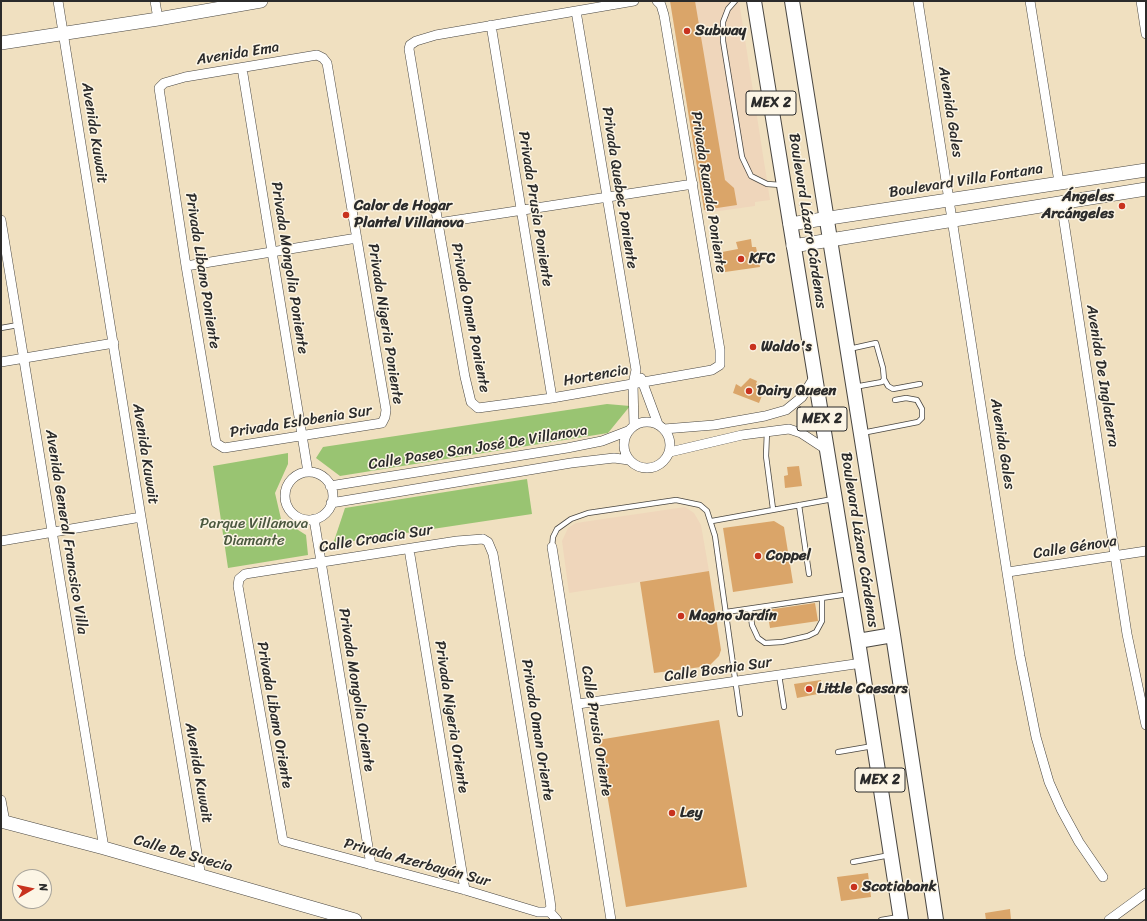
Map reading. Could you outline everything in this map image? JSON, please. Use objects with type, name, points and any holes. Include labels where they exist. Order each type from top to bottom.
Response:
[{"type":"main road","name":"Boulevard Lázaro Cárdenas","points":[[754,1],[862,663],[901,918]]},
{"type":"main road","name":"Boulevard Lázaro Cárdenas","points":[[792,1],[936,920]]},
{"type":"main road","points":[[858,641],[892,635]]},
{"type":"street","name":"Avenida Kuwait","points":[[58,1],[141,517],[201,876]]},
{"type":"street","points":[[155,1],[158,19]]},
{"type":"street","points":[[1,43],[158,19],[262,1]]},
{"type":"street","points":[[491,25],[634,1]]},
{"type":"street","name":"Privada Ruanda Poniente","points":[[657,1],[661,5],[664,15],[721,356],[720,365],[712,370]]},
{"type":"street","name":"Avenida Gales","points":[[918,1],[1028,702],[1042,763],[1049,782],[1061,809],[1079,842],[1104,877]]},
{"type":"street","points":[[1030,1],[1059,182]]},
{"type":"street","points":[[1141,1],[1146,34]]},
{"type":"street","name":"Privada Quebec Poniente","points":[[576,11],[636,370],[633,384],[631,429]]},
{"type":"street","name":"Privada Oman Poniente","points":[[485,408],[478,408],[473,405],[468,395],[410,56],[410,45],[416,41],[491,25]]},
{"type":"street","name":"Privada Prusia Poniente","points":[[491,25],[552,398]]},
{"type":"street","name":"Avenida Ema","points":[[159,95],[159,88],[164,83],[172,79],[317,55],[328,63]]},
{"type":"street","name":"Privada Nigeria Poniente","points":[[328,63],[386,410],[385,418],[382,423]]},
{"type":"street","name":"Privada Mongolia Poniente","points":[[242,68],[308,472]]},
{"type":"street","name":"Privada Libano Poniente","points":[[159,95],[216,443],[224,448]]},
{"type":"street","name":"Boulevard Villa Fontana","points":[[790,224],[1146,170]]},
{"type":"street","points":[[438,224],[693,184]]},
{"type":"street","points":[[794,246],[1061,202],[1146,190]]},
{"type":"street","name":"Avenida De Inglaterra","points":[[1061,202],[1127,634],[1146,725]]},
{"type":"street","name":"Avenida General Francsico Villa","points":[[1,220],[5,266],[18,324],[104,848]]},
{"type":"street","points":[[186,266],[357,238]]},
{"type":"street","points":[[1,362],[114,343]]},
{"type":"street","name":"Privada Quebec Poniente","points":[[636,370],[644,382],[661,426]]},
{"type":"street","name":"Hortencia","points":[[485,408],[712,370]]},
{"type":"street","points":[[661,426],[670,439],[670,452],[661,464],[652,468],[637,466],[629,460],[625,452],[624,443],[631,429],[644,422],[661,426],[714,424],[765,416],[786,410],[802,397],[815,376]]},
{"type":"street","name":"Privada Eslobenia Sur","points":[[224,448],[382,423]]},
{"type":"street","name":"Calle Paseo San José De Villanova","points":[[330,486],[490,461],[602,441],[631,429]]},
{"type":"street","points":[[670,452],[734,436],[789,429],[800,432],[827,450]]},
{"type":"street","name":"Calle Paseo San José De Villanova","points":[[331,503],[493,475],[600,459],[629,460]]},
{"type":"street","points":[[490,461],[493,475]]},
{"type":"street","points":[[308,472],[321,476],[330,486],[331,503],[326,512],[314,519],[307,520],[296,516],[288,507],[285,496],[288,484],[297,475],[308,472]]},
{"type":"street","points":[[1,541],[141,517]]},
{"type":"street","name":"Privada Mongolia Oriente","points":[[314,519],[371,865]]},
{"type":"street","name":"Calle Croacia Sur","points":[[238,586],[239,579],[245,574],[483,539],[488,542],[493,554]]},
{"type":"street","name":"Calle Prusia Oriente","points":[[552,547],[562,618],[578,704],[612,920]]},
{"type":"street","name":"Privada Nigeria Oriente","points":[[408,549],[465,890]]},
{"type":"street","name":"Calle Génova","points":[[1008,572],[1146,550]]},
{"type":"street","name":"Privada Oman Oriente","points":[[493,554],[550,900],[549,911]]},
{"type":"street","name":"Privada Libano Oriente","points":[[238,586],[281,836],[283,841],[289,843]]},
{"type":"street","name":"Calle Bosnia Sur","points":[[578,704],[862,663]]},
{"type":"street","points":[[1,800],[3,821]]},
{"type":"street","name":"Calle De Suecia","points":[[3,821],[104,848],[355,920]]},
{"type":"street","name":"Privada Azerbayán Sur","points":[[289,843],[465,890],[538,912],[549,911]]},
{"type":"street","points":[[1109,920],[1146,893]]},
{"type":"street","points":[[549,911],[557,920]]},
{"type":"lane","points":[[735,1],[728,9],[723,22],[723,41],[742,157],[751,176],[758,181],[767,184],[784,185]]},
{"type":"lane","points":[[1,328],[18,324]]},
{"type":"lane","points":[[847,350],[876,343],[884,379],[888,386],[893,389],[920,384]]},
{"type":"lane","points":[[853,387],[882,382],[884,379]]},
{"type":"lane","points":[[860,434],[918,422],[922,418],[922,409],[917,400],[906,398],[895,400]]},
{"type":"lane","points":[[767,431],[766,456],[773,509]]},
{"type":"lane","points":[[712,520],[835,499]]},
{"type":"lane","points":[[552,547],[553,537],[557,529],[563,524],[588,513],[676,500],[700,505],[707,511],[712,520],[716,536],[740,714]]},
{"type":"lane","points":[[799,505],[809,574]]},
{"type":"lane","points":[[726,612],[850,593]]},
{"type":"lane","points":[[750,608],[752,624],[758,638],[765,643],[782,642],[808,636],[816,632],[822,621],[822,598]]},
{"type":"lane","points":[[779,675],[784,707]]},
{"type":"lane","points":[[838,752],[874,746]]},
{"type":"lane","points":[[853,862],[892,855]]},
{"type":"lane","points":[[881,920],[901,918]]},
{"type":"path","points":[[787,206],[823,201]]},
{"type":"shaded area","points":[[670,1],[739,1],[770,200],[755,202],[755,206],[705,213]]},
{"type":"shaded area","points":[[685,507],[694,513],[701,525],[709,571],[569,593],[562,541],[568,528],[576,523]]},
{"type":"green space","points":[[607,404],[630,406],[608,433],[340,476],[316,458],[323,447]]},
{"type":"green space","name":"Parque Villanova Diamante","points":[[288,453],[288,464],[275,493],[281,519],[306,535],[308,555],[228,568],[213,466]]},
{"type":"green space","points":[[527,479],[532,514],[333,544],[345,508]]},
{"type":"building","points":[[670,1],[695,1],[725,180],[734,188],[737,205],[704,210]]},
{"type":"building","name":"KFC","points":[[751,239],[752,247],[756,247],[760,267],[725,272],[722,252],[738,249],[736,242]]},
{"type":"building","name":"Dairy Queen","points":[[750,378],[757,381],[756,384],[765,388],[759,403],[733,393],[736,384],[741,387]]},
{"type":"building","points":[[799,466],[802,486],[785,488],[784,476],[788,475],[787,467]]},
{"type":"building","name":"Coppel","points":[[774,521],[784,527],[793,583],[733,592],[723,528]]},
{"type":"building","name":"Magno Jardín","points":[[709,571],[721,650],[719,656],[709,666],[654,673],[640,582]]},
{"type":"building","points":[[815,603],[818,621],[770,628],[767,610]]},
{"type":"building","name":"Little Caesars","points":[[821,680],[823,693],[797,698],[794,684]]},
{"type":"building","name":"Ley","points":[[719,720],[747,887],[626,907],[598,740]]},
{"type":"building","name":"Scotiabank","points":[[868,873],[871,897],[841,901],[837,877]]},
{"type":"building","points":[[1010,909],[1011,920],[986,920],[985,913]]},
{"type":"place","name":"Subway","points":[[687,31]]},
{"type":"place","name":"Ángeles Arcángeles","points":[[1122,206]]},
{"type":"place","name":"Calor de Hogar Plantel Villanova","points":[[346,215]]},
{"type":"place","name":"KFC","points":[[741,259]]},
{"type":"place","name":"Waldo's","points":[[753,347]]},
{"type":"place","name":"Dairy Queen","points":[[749,391]]},
{"type":"place","name":"Coppel","points":[[758,556]]},
{"type":"place","name":"Magno Jardín","points":[[681,616]]},
{"type":"place","name":"Little Caesars","points":[[809,689]]},
{"type":"place","name":"Ley","points":[[672,813]]},
{"type":"place","name":"Scotiabank","points":[[854,887]]}]
